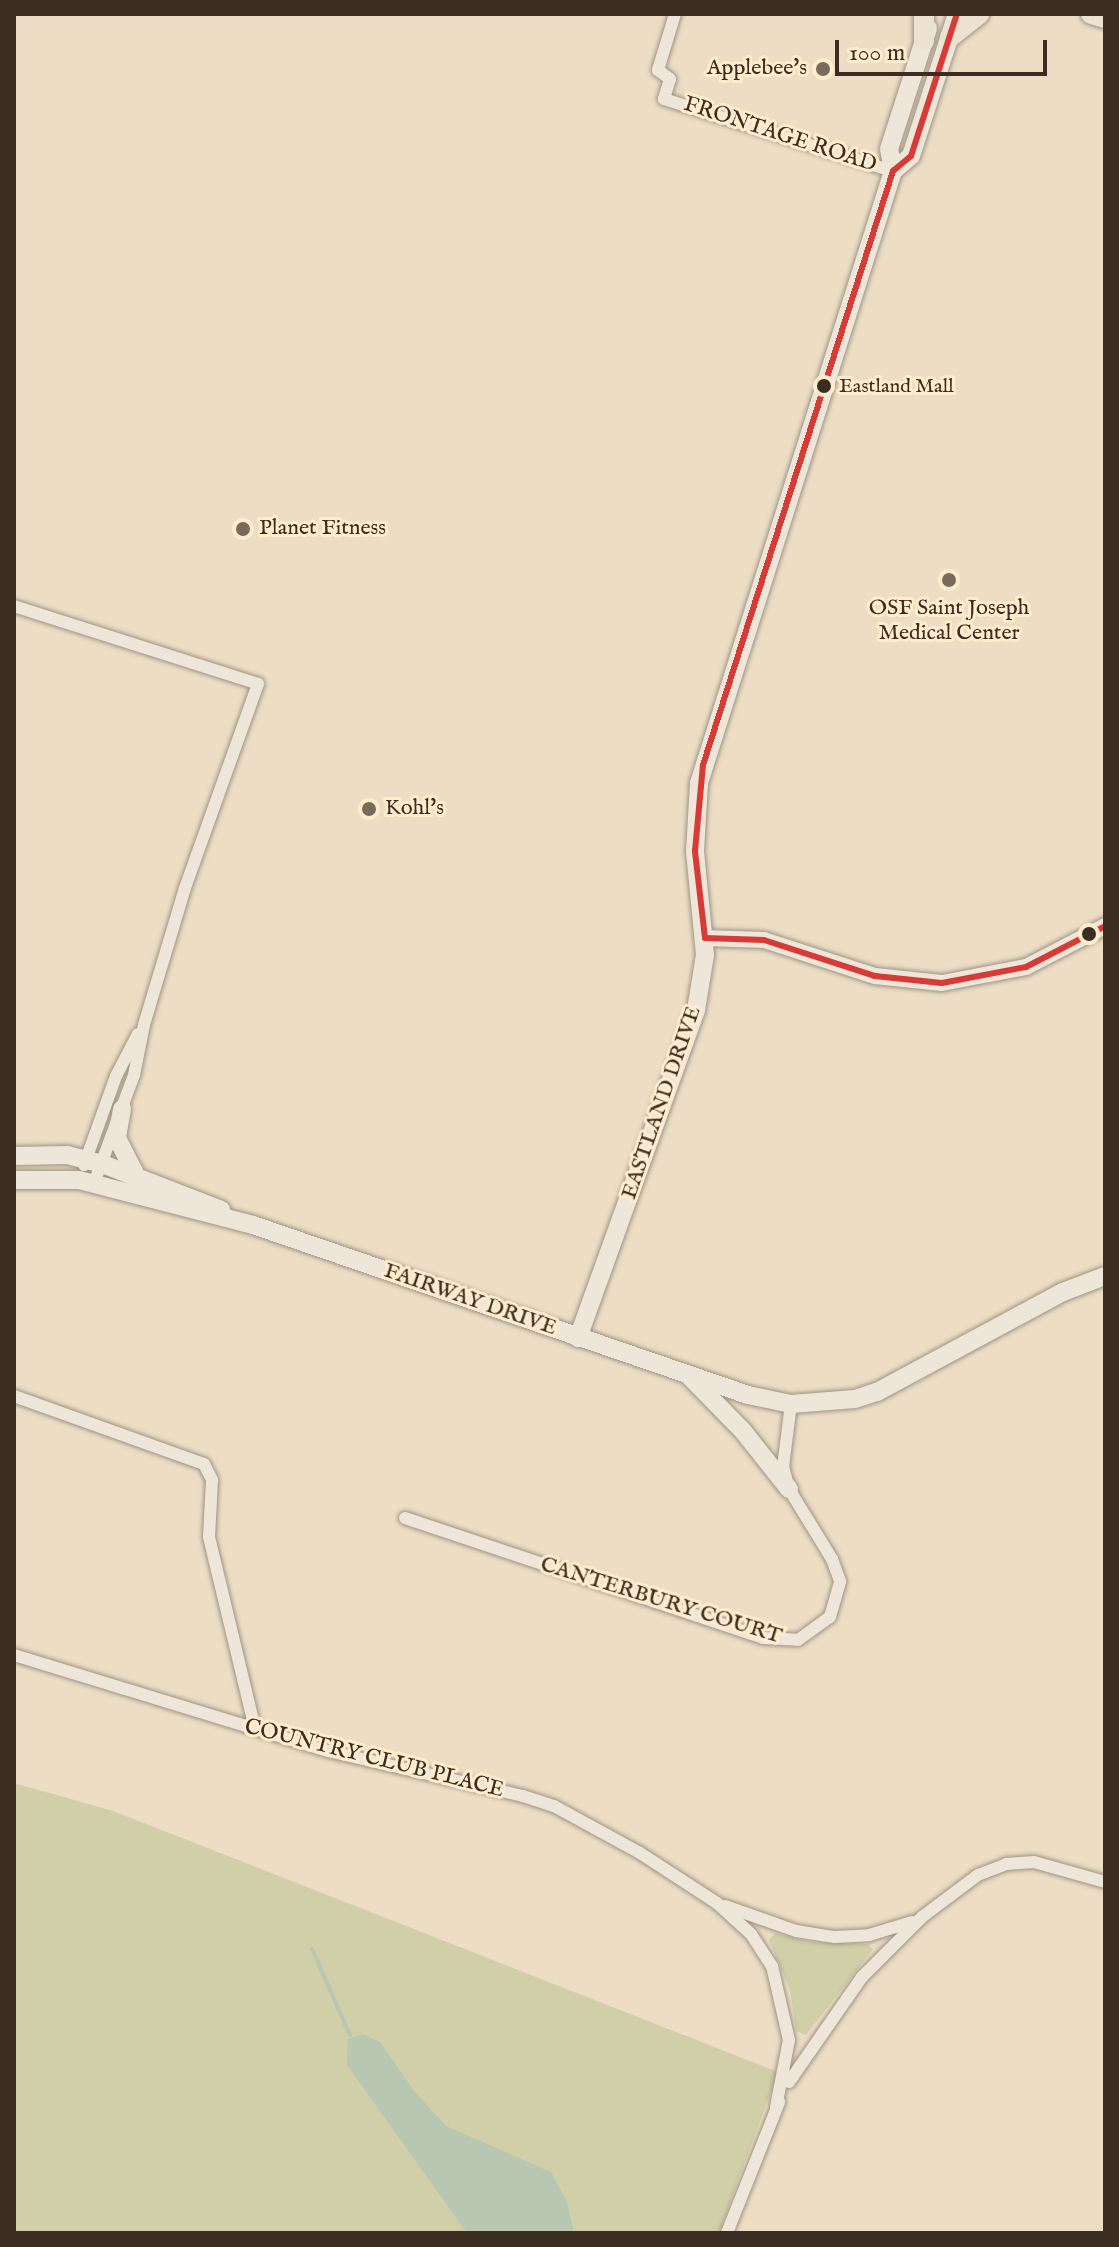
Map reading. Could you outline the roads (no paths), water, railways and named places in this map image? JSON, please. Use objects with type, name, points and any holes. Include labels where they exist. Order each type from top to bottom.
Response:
[{"type":"highway","points":[[924,14],[924,41]]},
{"type":"highway","points":[[950,37],[979,14]]},
{"type":"highway","points":[[1091,14],[1105,18]]},
{"type":"main road","name":"EASTLAND DRIVE","points":[[578,1338],[690,1030],[700,993],[705,938],[695,851],[703,765],[893,171],[889,149],[932,14]]},
{"type":"main road","name":"EASTLAND DRIVE","points":[[893,171],[911,156],[957,14]]},
{"type":"main road","points":[[122,1109],[117,1138],[135,1173]]},
{"type":"main road","name":"FAIRWAY DRIVE","points":[[14,1156],[93,1161],[135,1173],[253,1225]]},
{"type":"main road","name":"FAIRWAY DRIVE","points":[[14,1180],[86,1181],[253,1225],[688,1375],[791,1404],[826,1404],[877,1392],[1063,1292],[1105,1276]]},
{"type":"main road","points":[[688,1375],[789,1489]]},
{"type":"street","name":"FRONTAGE ROAD","points":[[675,14],[658,70],[670,79],[664,99],[893,171]]},
{"type":"street","points":[[14,606],[258,684],[185,888],[122,1109],[93,1161]]},
{"type":"street","points":[[705,938],[764,940],[875,976],[942,983],[1008,973],[1105,926]]},
{"type":"street","points":[[86,1181],[116,1076],[144,1025]]},
{"type":"street","points":[[14,1396],[204,1464],[212,1480],[209,1537],[255,1729]]},
{"type":"street","name":"CANTERBURY COURT","points":[[405,1518],[788,1642],[824,1625],[838,1600],[840,1581],[832,1559],[789,1489],[783,1467],[791,1404]]},
{"type":"street","name":"COUNTRY CLUB PLACE","points":[[14,1655],[255,1729],[554,1806],[640,1853],[717,1903],[762,1948],[781,1989],[788,2063],[776,2107],[727,2233]]},
{"type":"street","name":"COUNTRY CLUB PLACE","points":[[776,2107],[839,2006],[922,1917],[978,1875],[1016,1862],[1049,1864],[1105,1882]]},
{"type":"street","name":"COUNTRY CLUB PLACE","points":[[717,1903],[796,1931],[835,1937],[869,1935],[922,1917]]},
{"type":"waterway","points":[[312,1949],[350,2035]]},
{"type":"place","name":"Applebee's","points":[[823,69]]},
{"type":"place","name":"Eastland Mall","points":[[824,386]]},
{"type":"place","name":"Planet Fitness","points":[[243,529]]},
{"type":"place","name":"OSF Saint Joseph Medical Center","points":[[949,580]]},
{"type":"place","name":"Kohl's","points":[[369,809]]}]
